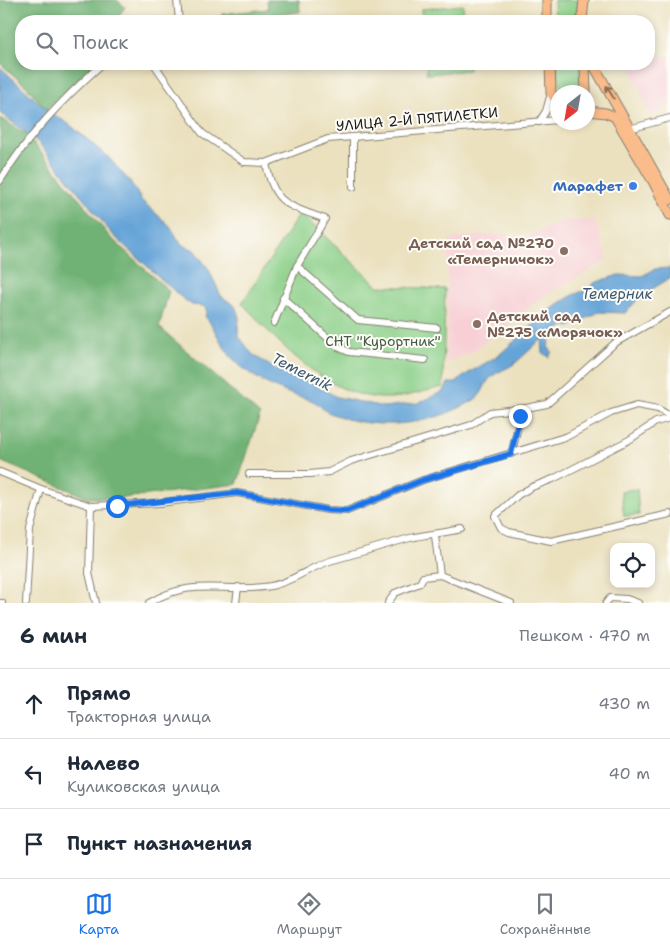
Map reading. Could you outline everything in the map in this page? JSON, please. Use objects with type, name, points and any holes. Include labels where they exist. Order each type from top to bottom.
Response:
[{"type":"main road","points":[[547,0],[547,15]]},
{"type":"main road","points":[[583,15],[584,0]]},
{"type":"main road","points":[[550,70],[551,85]]},
{"type":"main road","points":[[585,70],[586,85]]},
{"type":"main road","points":[[596,70],[670,215]]},
{"type":"main road","points":[[595,112],[615,118],[625,126],[670,200]]},
{"type":"street","points":[[177,0],[178,15]]},
{"type":"street","points":[[0,181],[30,137],[51,111],[95,70]]},
{"type":"street","name":"УЛИЦА 2-Й ПЯТИЛЕТКИ","points":[[158,70],[202,133],[244,162],[266,163],[328,140],[550,120]]},
{"type":"street","points":[[538,122],[546,111],[550,97]]},
{"type":"street","points":[[625,126],[670,118]]},
{"type":"street","points":[[353,137],[353,187]]},
{"type":"street","points":[[266,163],[270,185],[276,195],[290,206],[324,219],[297,266],[274,323]]},
{"type":"street","points":[[297,266],[358,320],[437,328]]},
{"type":"street","points":[[283,298],[338,347],[349,352],[425,360]]},
{"type":"street","points":[[249,474],[310,474],[330,472],[351,461],[471,425],[490,412],[547,404],[615,343],[670,312]]},
{"type":"street","points":[[0,472],[41,489],[91,506],[160,503],[237,493],[328,510],[347,511],[423,480],[568,436],[611,414],[637,405],[658,409],[670,417]]},
{"type":"street","points":[[511,454],[520,416],[526,408]]},
{"type":"street","points":[[670,417],[656,422],[629,440],[553,479],[532,487],[518,495],[495,516],[501,528],[508,532],[551,541],[670,514]]},
{"type":"street","points":[[26,603],[30,530],[41,489]]},
{"type":"street","points":[[91,506],[89,573],[96,603]]},
{"type":"street","points":[[149,603],[166,592],[185,588],[269,586],[286,583],[305,571],[332,560],[412,538],[435,536],[462,529]]},
{"type":"street","points":[[435,536],[440,576]]},
{"type":"street","points":[[388,603],[395,593],[420,583],[423,577],[440,576],[511,603]]},
{"type":"street","points":[[236,603],[238,587]]},
{"type":"street","points":[[606,603],[610,598],[627,599],[638,603]]},
{"type":"shaded area","points":[[670,56],[670,105],[650,115],[632,70],[655,70],[655,60]]},
{"type":"shaded area","name":"Детский сад №275 «Морячок»","points":[[595,220],[608,260],[544,296],[472,352],[446,363],[448,240],[476,235],[507,234],[510,240],[517,238],[518,241],[560,221]]},
{"type":"green space","points":[[0,0],[117,0],[125,7],[119,15],[15,15],[15,70],[88,70],[46,109],[27,87],[0,63]]},
{"type":"green space","points":[[267,0],[299,0],[300,12],[283,15],[222,15],[222,14],[268,9]]},
{"type":"green space","points":[[554,0],[578,0],[577,15],[555,15]]},
{"type":"green space","points":[[463,5],[464,15],[422,15],[421,9]]},
{"type":"green space","points":[[427,70],[469,70],[427,74]]},
{"type":"green space","points":[[558,70],[580,70],[580,85],[560,85]]},
{"type":"green space","points":[[0,118],[27,135],[110,237],[169,291],[159,327],[260,415],[237,484],[123,498],[88,498],[0,461],[2,436],[0,434]]},
{"type":"green space","name":"СНТ \"Курортник\"","points":[[300,213],[378,286],[445,289],[443,387],[391,398],[369,396],[347,390],[327,380],[308,367],[273,336],[242,303]]},
{"type":"green space","points":[[637,489],[639,515],[624,516],[621,491]]},
{"type":"water","name":"Темерник","points":[[0,67],[47,110],[70,125],[108,157],[131,183],[142,201],[170,226],[181,244],[194,250],[208,268],[221,296],[235,306],[239,317],[238,335],[252,354],[275,369],[308,381],[337,397],[384,407],[418,403],[444,391],[448,383],[456,383],[467,374],[496,357],[557,306],[580,292],[590,290],[594,283],[618,275],[642,276],[655,269],[670,268],[670,278],[649,291],[647,300],[638,299],[625,313],[599,312],[569,327],[566,325],[547,336],[550,341],[548,347],[552,352],[549,357],[543,353],[542,339],[514,364],[491,377],[477,398],[459,408],[428,419],[396,424],[380,424],[347,419],[326,411],[311,400],[268,384],[250,374],[234,360],[205,316],[207,311],[204,306],[192,305],[182,298],[113,235],[38,142],[0,113]]},
{"type":"place","name":"Марафет","points":[[633,186]]},
{"type":"place","name":"Детский сад №270 «Темерничок»","points":[[564,251]]},
{"type":"place","name":"Детский сад №275 «Морячок»","points":[[477,324]]},
{"type":"route","points":[[117,506],[160,503],[237,493],[328,510],[347,511],[423,480],[511,454],[520,416]]},
{"type":"water label","name":"Temernik","points":[[302,372]]}]
